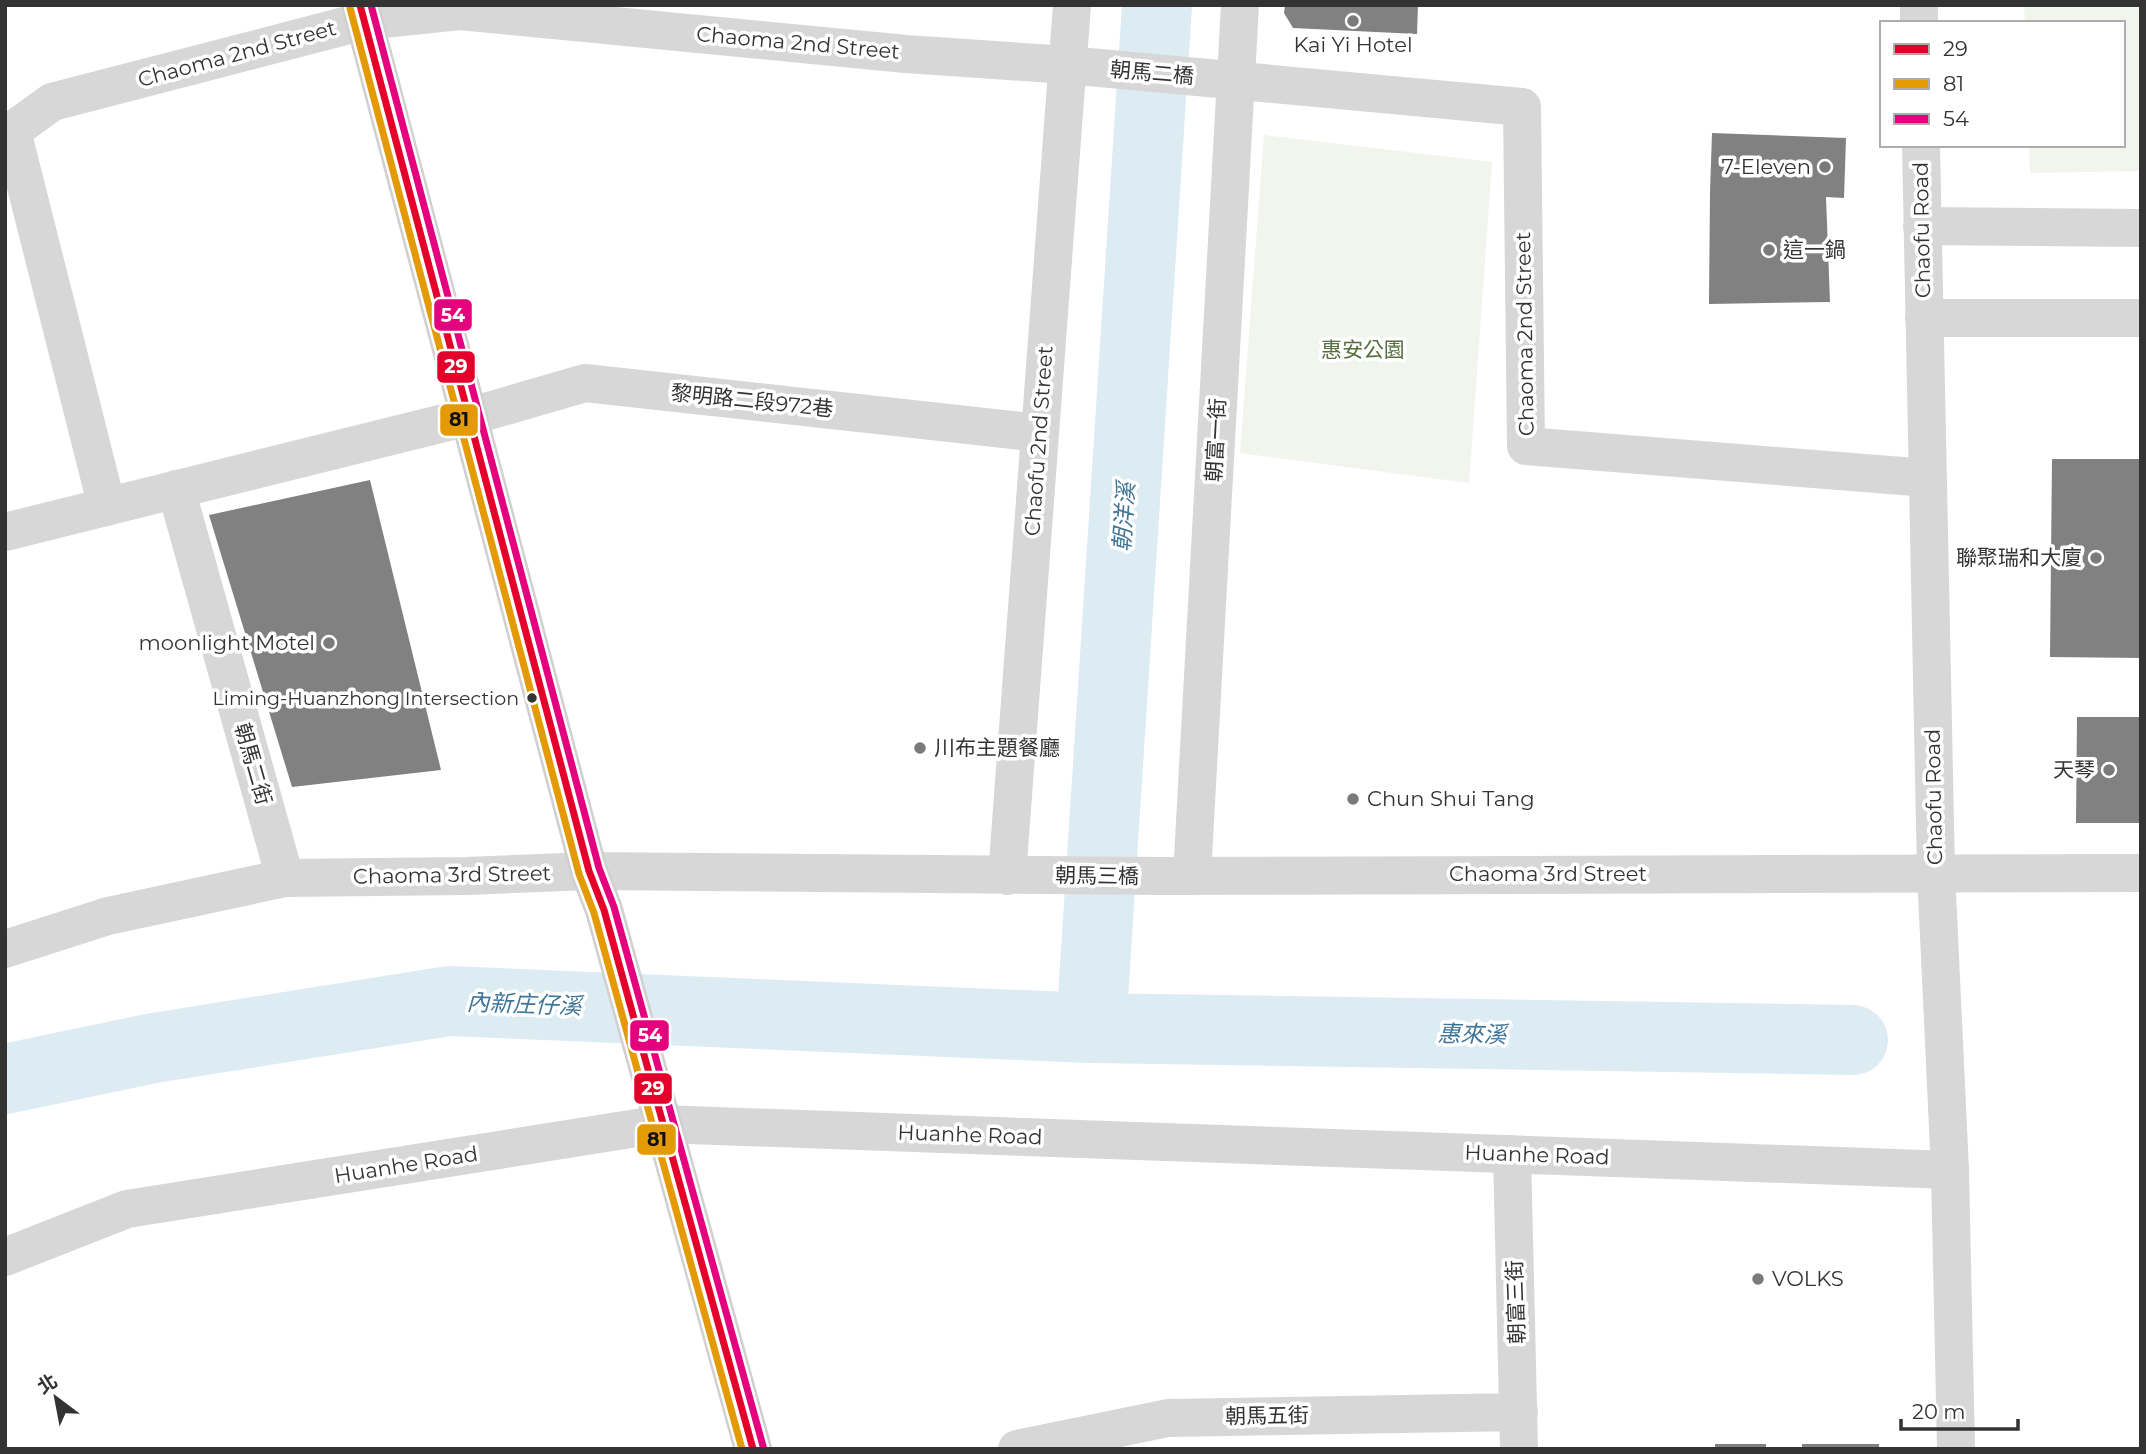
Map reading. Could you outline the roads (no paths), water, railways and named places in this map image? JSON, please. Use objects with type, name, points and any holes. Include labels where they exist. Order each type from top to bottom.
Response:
[{"type":"main road","points":[[362,13],[589,870],[604,910],[753,1449]]},
{"type":"street","name":"Chaofu 2nd Street","points":[[1021,875],[1040,433],[1072,5]]},
{"type":"street","name":"朝富一街","points":[[1176,876],[1240,5]]},
{"type":"street","name":"Chaoma 2nd Street","points":[[107,507],[12,131],[52,102],[362,13],[460,11],[906,54],[1067,65]]},
{"type":"street","name":"朝馬二橋","points":[[1067,65],[1236,81]]},
{"type":"street","name":"Chaoma 2nd Street","points":[[1236,81],[1522,107],[1526,446],[1927,478]]},
{"type":"street","name":"Chaofu Road","points":[[1921,147],[1936,872],[1950,1170],[1956,1449]]},
{"type":"street","points":[[1923,226],[2141,228]]},
{"type":"street","points":[[1924,318],[2141,318]]},
{"type":"street","name":"黎明路二段972巷","points":[[468,417],[585,383],[1040,433]]},
{"type":"street","points":[[5,532],[468,417]]},
{"type":"street","name":"朝馬二街","points":[[176,489],[285,878]]},
{"type":"street","name":"Chaoma 3rd Street","points":[[5,949],[108,916],[285,878],[466,876],[589,870],[1021,875]]},
{"type":"street","name":"Chaoma 3rd Street","points":[[1176,876],[2141,873]]},
{"type":"street","name":"朝馬三橋","points":[[1021,875],[1176,876]]},
{"type":"street","name":"Huanhe Road","points":[[5,1257],[127,1209],[659,1111],[1512,1154],[1950,1170]]},
{"type":"street","name":"朝富三街","points":[[1512,1154],[1519,1431]]},
{"type":"street","name":"朝馬五街","points":[[1017,1449],[1168,1418],[1519,1431]]},
{"type":"waterway","name":"朝洋溪","points":[[1091,1028],[1157,5]]},
{"type":"waterway","name":"內新庄仔溪","points":[[5,1079],[154,1048],[449,1001],[1091,1028],[1853,1040]]},
{"type":"place","name":"Kai Yi Hotel","points":[[1353,21]]},
{"type":"place","name":"7-Eleven","points":[[1825,167]]},
{"type":"place","name":"這一鍋","points":[[1769,250]]},
{"type":"place","name":"聯聚瑞和大廈","points":[[2096,558]]},
{"type":"place","name":"moonlight Motel","points":[[329,643]]},
{"type":"place","name":"Liming-Huanzhong Intersection","points":[[532,698]]},
{"type":"place","name":"川布主題餐廳","points":[[920,748]]},
{"type":"place","name":"天琴","points":[[2109,770]]},
{"type":"place","name":"Chun Shui Tang","points":[[1353,799]]},
{"type":"place","name":"VOLKS","points":[[1758,1279]]},
{"type":"park label","name":"惠安公園","points":[[1363,350]]},
{"type":"water label","name":"惠來溪","points":[[1472,1034]]}]
